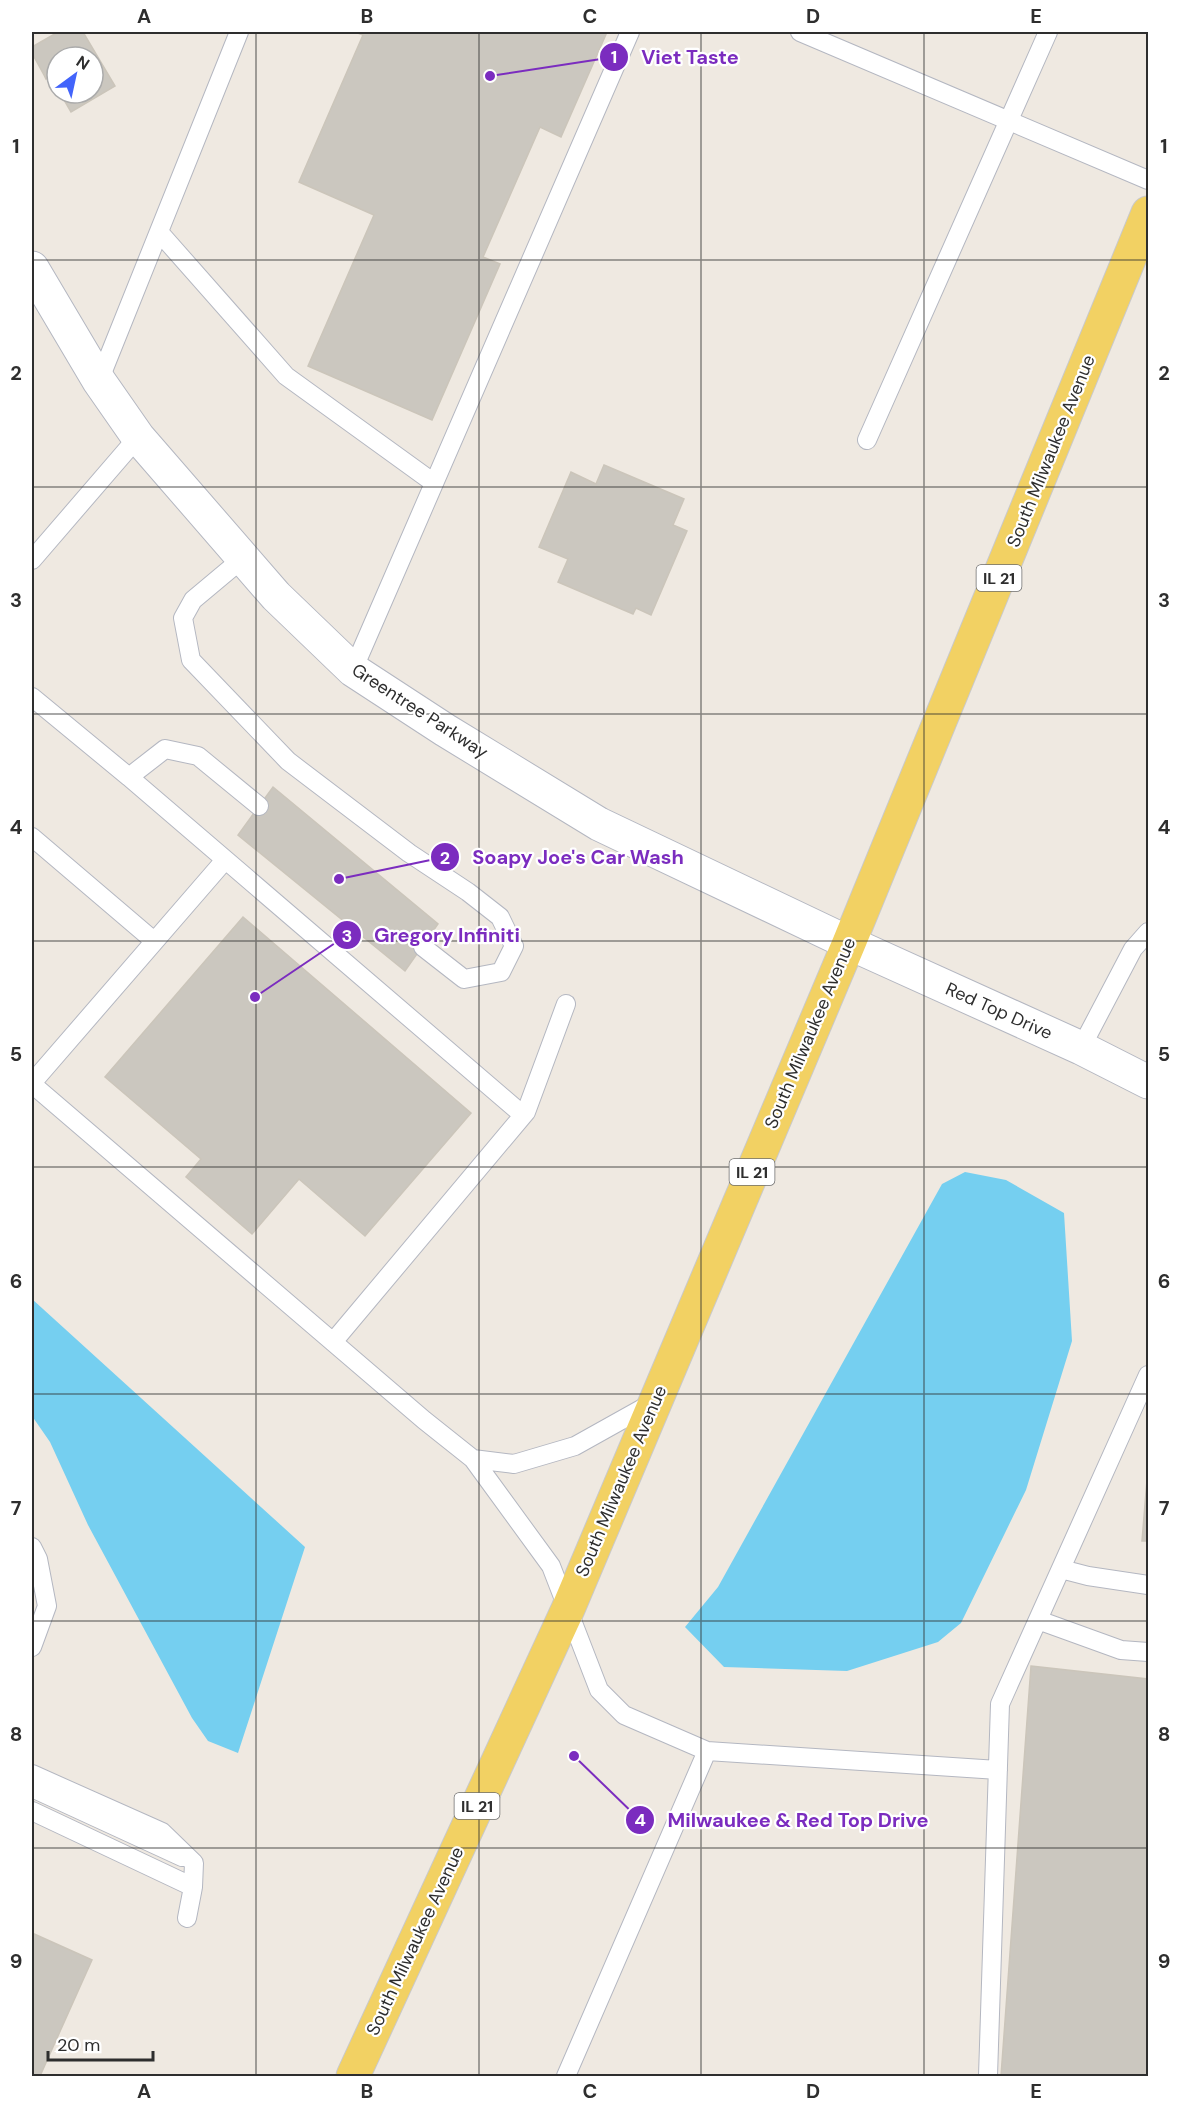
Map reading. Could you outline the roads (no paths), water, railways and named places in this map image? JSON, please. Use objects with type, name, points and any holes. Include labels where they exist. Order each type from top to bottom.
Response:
[{"type":"main road","name":"South Milwaukee Avenue","points":[[353,2076],[568,1609],[849,943],[1149,213]]},
{"type":"street","name":"Greentree Parkway","points":[[32,268],[99,381],[138,437],[276,596],[353,670],[445,730],[599,824],[849,943]]},
{"type":"street","name":"Red Top Drive","points":[[849,943],[1081,1048],[1149,1082]]},
{"type":"lane","points":[[99,381],[239,32]]},
{"type":"lane","points":[[353,670],[630,32]]},
{"type":"lane","points":[[800,32],[1149,180]]},
{"type":"lane","points":[[867,440],[1048,32]]},
{"type":"lane","points":[[159,232],[286,376],[434,483]]},
{"type":"lane","points":[[32,560],[138,437]]},
{"type":"lane","points":[[242,559],[193,600],[183,618],[191,660],[288,762],[409,853],[468,891],[500,917],[514,946],[501,972],[464,980],[423,946]]},
{"type":"lane","points":[[32,697],[129,777],[523,1115]]},
{"type":"lane","points":[[129,777],[165,749],[198,756],[259,806]]},
{"type":"lane","points":[[32,837],[154,941]]},
{"type":"lane","points":[[225,860],[32,1083],[424,1420],[473,1459],[550,1566],[599,1689],[624,1715],[707,1751],[998,1770]]},
{"type":"lane","points":[[1081,1048],[1133,949],[1149,932]]},
{"type":"lane","points":[[333,1342],[523,1115],[566,1004]]},
{"type":"lane","points":[[988,2076],[1000,1704],[1149,1375]]},
{"type":"lane","points":[[473,1459],[514,1464],[575,1446],[655,1401]]},
{"type":"lane","points":[[32,1547],[38,1559],[47,1606],[32,1647]]},
{"type":"lane","points":[[1061,1569],[1088,1576],[1149,1585]]},
{"type":"lane","points":[[1038,1620],[1121,1650],[1149,1652]]},
{"type":"lane","points":[[566,2076],[707,1751]]},
{"type":"lane","points":[[32,1774],[162,1832],[194,1863],[193,1887],[187,1918]]},
{"type":"lane","points":[[32,1788],[194,1863]]},
{"type":"lane","points":[[32,1811],[193,1887]]},
{"type":"water","points":[[965,1172],[1006,1180],[1064,1213],[1072,1341],[1026,1490],[961,1623],[938,1642],[847,1671],[724,1667],[685,1627],[718,1587],[942,1184]]},
{"type":"water","points":[[32,1299],[305,1547],[238,1753],[208,1741],[192,1718],[88,1525],[50,1442],[32,1416]]},
{"type":"place","name":"Viet Taste","points":[[490,76]]},
{"type":"place","name":"Soapy Joe's Car Wash","points":[[339,879]]},
{"type":"place","name":"Gregory Infiniti","points":[[255,997]]},
{"type":"place","name":"Milwaukee & Red Top Drive","points":[[574,1756]]}]
